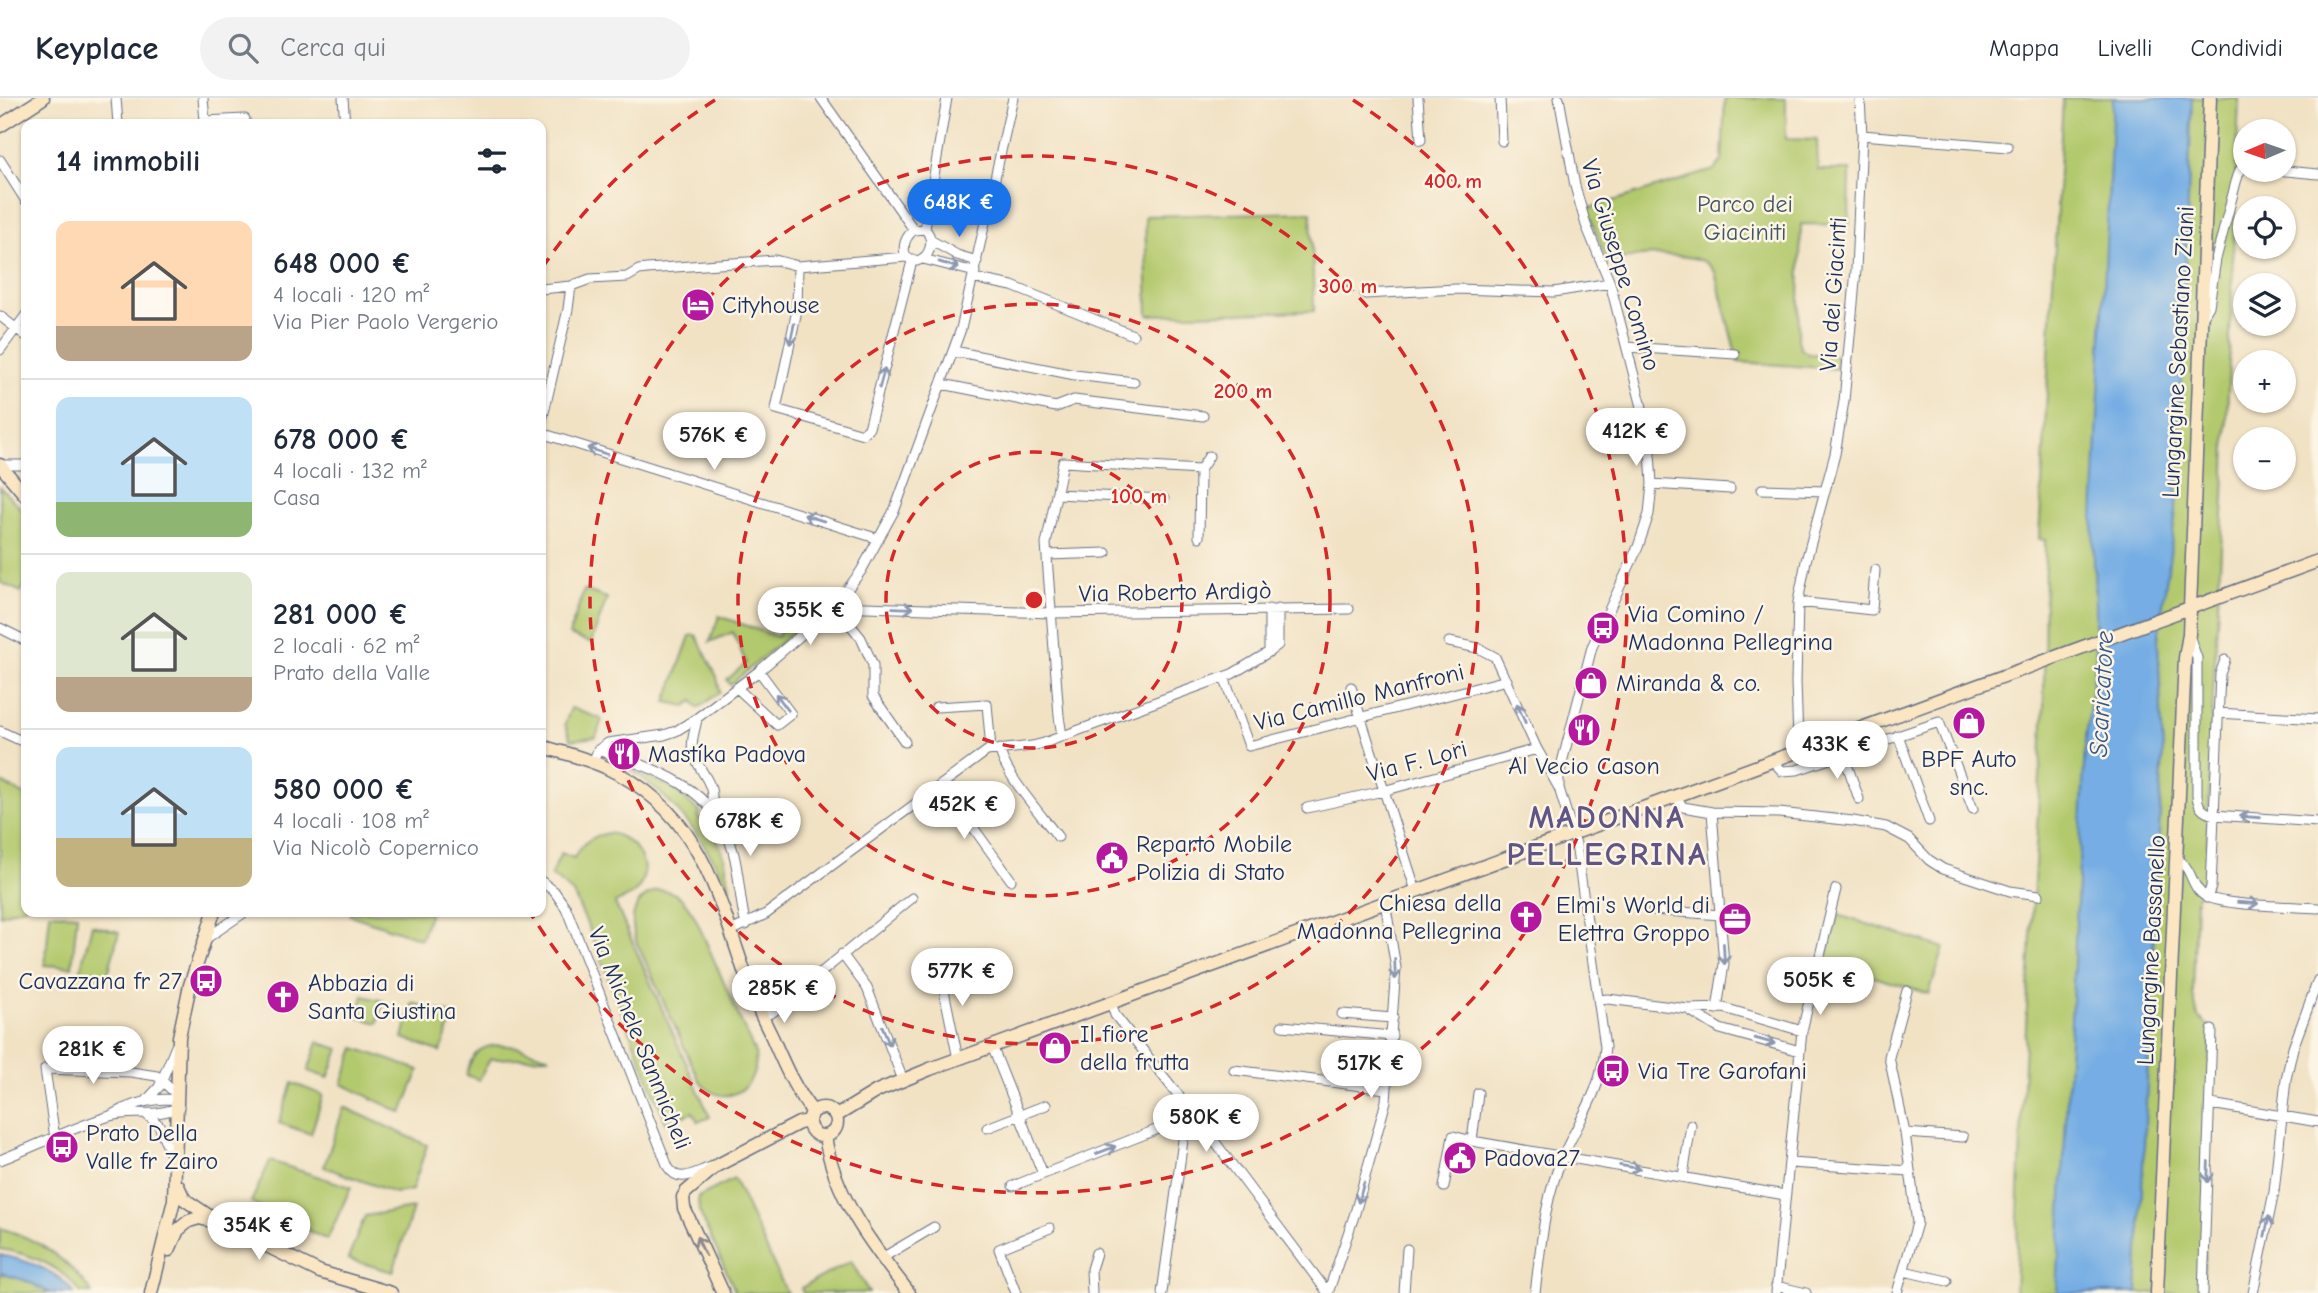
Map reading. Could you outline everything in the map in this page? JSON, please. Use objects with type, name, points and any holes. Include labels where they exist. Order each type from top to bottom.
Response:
[{"type":"main road","points":[[0,126],[43,98]]},
{"type":"main road","name":"Lungargine Sebastiano Ziani","points":[[2189,608],[2210,98]]},
{"type":"main road","points":[[0,465],[21,490]]},
{"type":"main road","points":[[836,1116],[864,1098],[902,1080],[992,1046],[2318,561]]},
{"type":"main road","name":"Lungargine Bassanello","points":[[2157,1293],[2189,608]]},
{"type":"main road","points":[[546,747],[595,756],[608,768],[637,785],[667,811],[681,828],[712,876],[749,986],[811,1116],[814,1132],[825,1136]]},
{"type":"main road","points":[[152,1293],[171,1215],[176,1175],[179,1037],[190,985],[213,917]]},
{"type":"main road","points":[[723,1293],[684,1208],[683,1197],[689,1187],[716,1166],[825,1108],[836,1116]]},
{"type":"main road","points":[[825,1136],[836,1128],[836,1116]]},
{"type":"main road","points":[[825,1136],[839,1186],[853,1213],[909,1293]]},
{"type":"main road","points":[[176,1175],[181,1196],[220,1223],[320,1272],[391,1293]]},
{"type":"main road","points":[[152,1293],[178,1230],[189,1221],[199,1218],[220,1223]]},
{"type":"street","points":[[116,98],[118,119]]},
{"type":"street","points":[[204,98],[205,119]]},
{"type":"street","points":[[343,98],[345,119]]},
{"type":"street","points":[[821,98],[914,230]]},
{"type":"street","points":[[947,98],[925,229],[932,241],[957,255],[977,261]]},
{"type":"street","points":[[595,756],[608,743],[664,735],[697,718],[759,671],[835,606],[861,571],[895,509],[954,351],[974,275],[1013,98]]},
{"type":"street","points":[[1418,98],[1421,141]]},
{"type":"street","points":[[1500,98],[1502,141]]},
{"type":"street","name":"Via Giuseppe Comino","points":[[1559,98],[1575,186],[1610,283],[1642,403],[1652,484],[1649,514],[1638,547],[1599,630],[1560,765],[1559,789],[1574,834]]},
{"type":"street","name":"Via dei Giacinti","points":[[1801,751],[1798,740],[1796,682],[1798,602],[1844,401],[1851,335],[1862,135],[1860,98]]},
{"type":"street","points":[[1862,135],[2008,147]]},
{"type":"street","points":[[0,160],[21,193]]},
{"type":"street","points":[[2296,172],[2318,174]]},
{"type":"street","points":[[2201,320],[2209,306],[2216,260],[2236,182]]},
{"type":"street","points":[[798,266],[797,310],[776,409],[863,434],[869,428],[909,259],[904,244],[914,230],[925,229]]},
{"type":"street","points":[[923,259],[932,241]]},
{"type":"street","points":[[546,288],[570,286],[590,279],[627,277],[647,269],[775,260],[798,266],[923,259],[1012,286],[1133,335]]},
{"type":"street","points":[[1365,294],[1456,289],[1554,292],[1610,283]]},
{"type":"street","points":[[546,404],[568,309],[570,286]]},
{"type":"street","points":[[0,316],[21,332]]},
{"type":"street","points":[[0,350],[21,322]]},
{"type":"street","points":[[1627,347],[1735,354]]},
{"type":"street","points":[[954,351],[1075,375],[1134,382]]},
{"type":"street","points":[[942,384],[1056,407],[1073,400],[1203,416]]},
{"type":"street","points":[[546,435],[879,539]]},
{"type":"street","points":[[1199,537],[1200,470],[1209,456]]},
{"type":"street","points":[[1062,736],[1047,536],[1063,462],[1200,470]]},
{"type":"street","points":[[0,465],[21,465]]},
{"type":"street","points":[[1652,484],[1730,489]]},
{"type":"street","points":[[1762,489],[1825,491]]},
{"type":"street","points":[[1056,494],[1164,499]]},
{"type":"street","points":[[1048,555],[1106,553]]},
{"type":"street","points":[[1798,602],[1872,610],[1875,570]]},
{"type":"street","points":[[835,606],[861,638],[873,665],[873,696],[905,742]]},
{"type":"street","name":"Via Roberto Ardigò","points":[[835,606],[1051,613],[1349,609]]},
{"type":"street","points":[[731,931],[766,914],[942,784],[996,749],[1032,746],[1062,736],[1224,677],[1269,652],[1274,609]]},
{"type":"street","points":[[0,628],[21,638]]},
{"type":"street","points":[[2189,634],[2197,658],[2199,807],[2214,815],[2318,822]]},
{"type":"street","points":[[1449,642],[1478,648],[1495,657],[1559,789]]},
{"type":"street","points":[[2207,898],[2211,887],[2220,674],[2225,660]]},
{"type":"street","points":[[737,688],[777,725],[784,720],[791,714],[759,671]]},
{"type":"street","name":"Via Camillo Manfroni","points":[[1224,677],[1249,746],[1507,680]]},
{"type":"street","points":[[1351,687],[1416,891]]},
{"type":"street","points":[[936,707],[988,704],[996,749],[1058,837]]},
{"type":"street","points":[[2218,713],[2318,719]]},
{"type":"street","points":[[697,718],[692,745],[698,765],[713,791],[711,809]]},
{"type":"street","points":[[1774,762],[1782,771],[1797,769],[1939,722],[1973,808]]},
{"type":"street","points":[[0,731],[21,741]]},
{"type":"street","points":[[1898,735],[1929,821]]},
{"type":"street","name":"Via F. Lori","points":[[1307,808],[1383,791],[1537,748]]},
{"type":"street","points":[[1843,753],[1859,799]]},
{"type":"street","points":[[595,756],[662,772],[685,785],[711,809],[724,827],[733,848],[746,925]]},
{"type":"street","points":[[942,784],[1011,880]]},
{"type":"street","points":[[2197,795],[2215,796]]},
{"type":"street","points":[[1676,797],[1683,807],[1712,812],[1779,813],[1886,827],[1909,839],[1942,869],[2010,891],[2039,895]]},
{"type":"street","points":[[1712,812],[1724,964],[1717,1009]]},
{"type":"street","points":[[1535,1293],[1550,1190],[1604,1067],[1605,1047],[1599,999],[1574,834]]},
{"type":"street","points":[[2176,861],[2182,862],[2195,889],[2207,898],[2225,902],[2318,908]]},
{"type":"street","name":"Via Michele Sanmicheli","points":[[546,885],[555,891],[566,908],[671,1172],[680,1178],[716,1166]]},
{"type":"street","points":[[1806,1293],[1776,1289],[1802,1031],[1836,889]]},
{"type":"street","points":[[762,1017],[772,1012],[912,898]]},
{"type":"street","points":[[1328,1293],[1355,1213],[1380,1125],[1386,1089],[1394,1018],[1396,968],[1385,902]]},
{"type":"street","points":[[1653,911],[1721,915]]},
{"type":"street","points":[[205,939],[238,917]]},
{"type":"street","points":[[842,954],[867,988],[902,1080]]},
{"type":"street","points":[[939,966],[958,1059]]},
{"type":"street","points":[[2253,1293],[2274,1192],[2286,1079],[2293,1048],[2318,980]]},
{"type":"street","points":[[1897,1293],[1917,1223],[1905,1133],[1889,1057],[1907,991]]},
{"type":"street","points":[[1599,999],[1688,1009],[1724,1008],[1802,1031]]},
{"type":"street","points":[[1111,1002],[1115,1014],[1328,1293]]},
{"type":"street","points":[[1688,1009],[1720,1029],[1800,1051]]},
{"type":"street","points":[[1342,1014],[1394,1018]]},
{"type":"street","points":[[1282,1026],[1392,1036]]},
{"type":"street","points":[[2203,1293],[2212,1030]]},
{"type":"street","points":[[0,1160],[152,1097],[179,1037]]},
{"type":"street","points":[[992,1046],[1043,1174]]},
{"type":"street","points":[[55,1138],[44,1065],[157,1076],[179,1102]]},
{"type":"street","points":[[1234,1070],[1386,1089]]},
{"type":"street","points":[[1472,1141],[1478,1093]]},
{"type":"street","points":[[141,1103],[173,1100],[179,1102]]},
{"type":"street","points":[[110,1116],[130,1112],[147,1115],[170,1111],[179,1102]]},
{"type":"street","points":[[2211,1104],[2318,1122]]},
{"type":"street","points":[[987,1128],[1046,1105]]},
{"type":"street","points":[[147,1115],[159,1125],[163,1133],[176,1175]]},
{"type":"street","points":[[1013,1186],[1194,1115]]},
{"type":"street","points":[[1162,1293],[1184,1133],[1194,1115]]},
{"type":"street","points":[[1684,1176],[1691,1125]]},
{"type":"street","points":[[1905,1133],[1963,1137]]},
{"type":"street","points":[[1444,1187],[1453,1136],[1785,1195]]},
{"type":"street","points":[[1790,1163],[1910,1171]]},
{"type":"street","points":[[882,1258],[934,1227]]},
{"type":"street","points":[[1016,1293],[999,1250],[1049,1228]]},
{"type":"street","points":[[1404,1293],[1407,1249]]},
{"type":"street","points":[[1092,1293],[1091,1269],[1096,1253]]},
{"type":"street","points":[[1904,1271],[1947,1282]]},
{"type":"green space","name":"Parco dei Giaciniti","points":[[1725,98],[1786,98],[1786,139],[1817,140],[1818,170],[1850,170],[1849,225],[1801,224],[1798,340],[1801,349],[1809,354],[1837,355],[1836,369],[1738,362],[1715,272],[1703,261],[1682,256],[1655,255],[1608,263],[1587,209],[1714,170],[1722,161]]},
{"type":"green space","points":[[2063,98],[2239,98],[2238,119],[2233,119],[2233,182],[2236,182],[2235,196],[2233,196],[2224,497],[2206,886],[2196,897],[2193,994],[2198,1017],[2211,1028],[2203,1293],[2015,1293],[2024,1062],[2044,705],[2045,540],[2039,539]]},
{"type":"green space","points":[[1311,212],[1314,311],[1148,315],[1145,216]]},
{"type":"green space","points":[[0,487],[21,509],[21,592],[0,582]]},
{"type":"green space","points":[[584,590],[607,598],[591,643],[569,635]]},
{"type":"green space","points":[[792,599],[816,607],[792,633],[730,685],[727,680],[746,663],[733,632],[710,642],[719,616],[778,637]]},
{"type":"green space","points":[[696,635],[717,677],[720,692],[698,708],[693,701],[686,706],[666,702],[690,636]]},
{"type":"green space","points":[[571,708],[602,719],[596,737],[571,740],[565,724]]},
{"type":"green space","points":[[628,768],[671,787],[700,812],[698,817],[707,824],[709,821],[724,856],[730,889],[710,853],[675,807]]},
{"type":"green space","points":[[0,782],[21,792],[21,908],[0,915]]},
{"type":"green space","points":[[608,833],[627,840],[640,855],[643,864],[644,874],[635,892],[615,903],[710,1117],[698,1122],[693,1112],[666,1123],[573,893],[551,875],[561,853],[574,858],[588,841]]},
{"type":"green space","points":[[659,890],[672,892],[681,898],[695,917],[755,1053],[752,1077],[738,1092],[718,1094],[708,1090],[699,1080],[636,941],[633,924],[635,910],[643,898]]},
{"type":"green space","points":[[1838,915],[1944,948],[1929,994],[1825,962]]},
{"type":"green space","points":[[50,917],[77,917],[72,967],[45,965]]},
{"type":"green space","points":[[356,917],[428,917],[421,939]]},
{"type":"green space","points":[[92,925],[119,932],[107,978],[80,971]]},
{"type":"green space","points":[[363,996],[384,1001],[378,1023],[357,1017]]},
{"type":"green space","points":[[412,1003],[454,1015],[440,1052],[403,1038]]},
{"type":"green space","points":[[318,1042],[339,1049],[328,1078],[308,1071]]},
{"type":"green space","points":[[486,1047],[518,1047],[550,1057],[490,1059],[479,1080],[466,1075],[470,1062],[477,1053]]},
{"type":"green space","points":[[355,1048],[419,1070],[402,1113],[342,1084]]},
{"type":"green space","points":[[292,1083],[323,1095],[311,1134],[279,1123]]},
{"type":"green space","points":[[344,1107],[427,1145],[412,1190],[395,1193],[324,1167]]},
{"type":"green space","points":[[270,1161],[351,1187],[327,1240],[251,1202]]},
{"type":"green space","points":[[734,1179],[787,1293],[736,1293],[699,1211],[698,1197]]},
{"type":"green space","points":[[413,1208],[393,1272],[348,1259],[365,1216]]},
{"type":"green space","points":[[0,1228],[28,1238],[52,1252],[73,1270],[92,1293],[81,1293],[65,1275],[35,1258],[0,1249]]},
{"type":"green space","points":[[851,1261],[869,1293],[803,1293],[801,1288]]},
{"type":"green space","points":[[0,1273],[27,1281],[50,1293],[0,1293]]},
{"type":"water","name":"Scaricatore","points":[[2113,98],[2192,98],[2176,511],[2158,640],[2163,750],[2137,1293],[2057,1293],[2085,746],[2096,657],[2093,519]]},
{"type":"water","points":[[0,1255],[31,1263],[50,1272],[74,1293],[50,1293],[27,1281],[0,1273]]},
{"type":"place","name":"Cityhouse","points":[[698,305]]},
{"type":"place","name":"Via Comino / Madonna Pellegrina","points":[[1603,628]]},
{"type":"place","name":"Miranda & co.","points":[[1591,683]]},
{"type":"place","name":"BPF Auto snc.","points":[[1969,723]]},
{"type":"place","name":"Al Vecio Cason","points":[[1584,730]]},
{"type":"place","name":"Mastíka Padova","points":[[624,754]]},
{"type":"place","name":"Reparto Mobile Polizia di Stato","points":[[1112,858]]},
{"type":"place","name":"Chiesa della Madonna Pellegrina","points":[[1526,917]]},
{"type":"place","name":"Elmi's World di Elettra Groppo","points":[[1735,919]]},
{"type":"place","name":"Cavazzana fr 27","points":[[206,981]]},
{"type":"place","name":"Abbazia di Santa Giustina","points":[[283,997]]},
{"type":"place","name":"Il fiore della frutta","points":[[1055,1048]]},
{"type":"place","name":"Via Tre Garofani","points":[[1613,1071]]},
{"type":"place","name":"Prato Della Valle fr Zairo","points":[[62,1147]]},
{"type":"place","name":"Padova27","points":[[1460,1158]]},
{"type":"district","name":"MADONNA PELLEGRINA","points":[[1607,836]]}]
